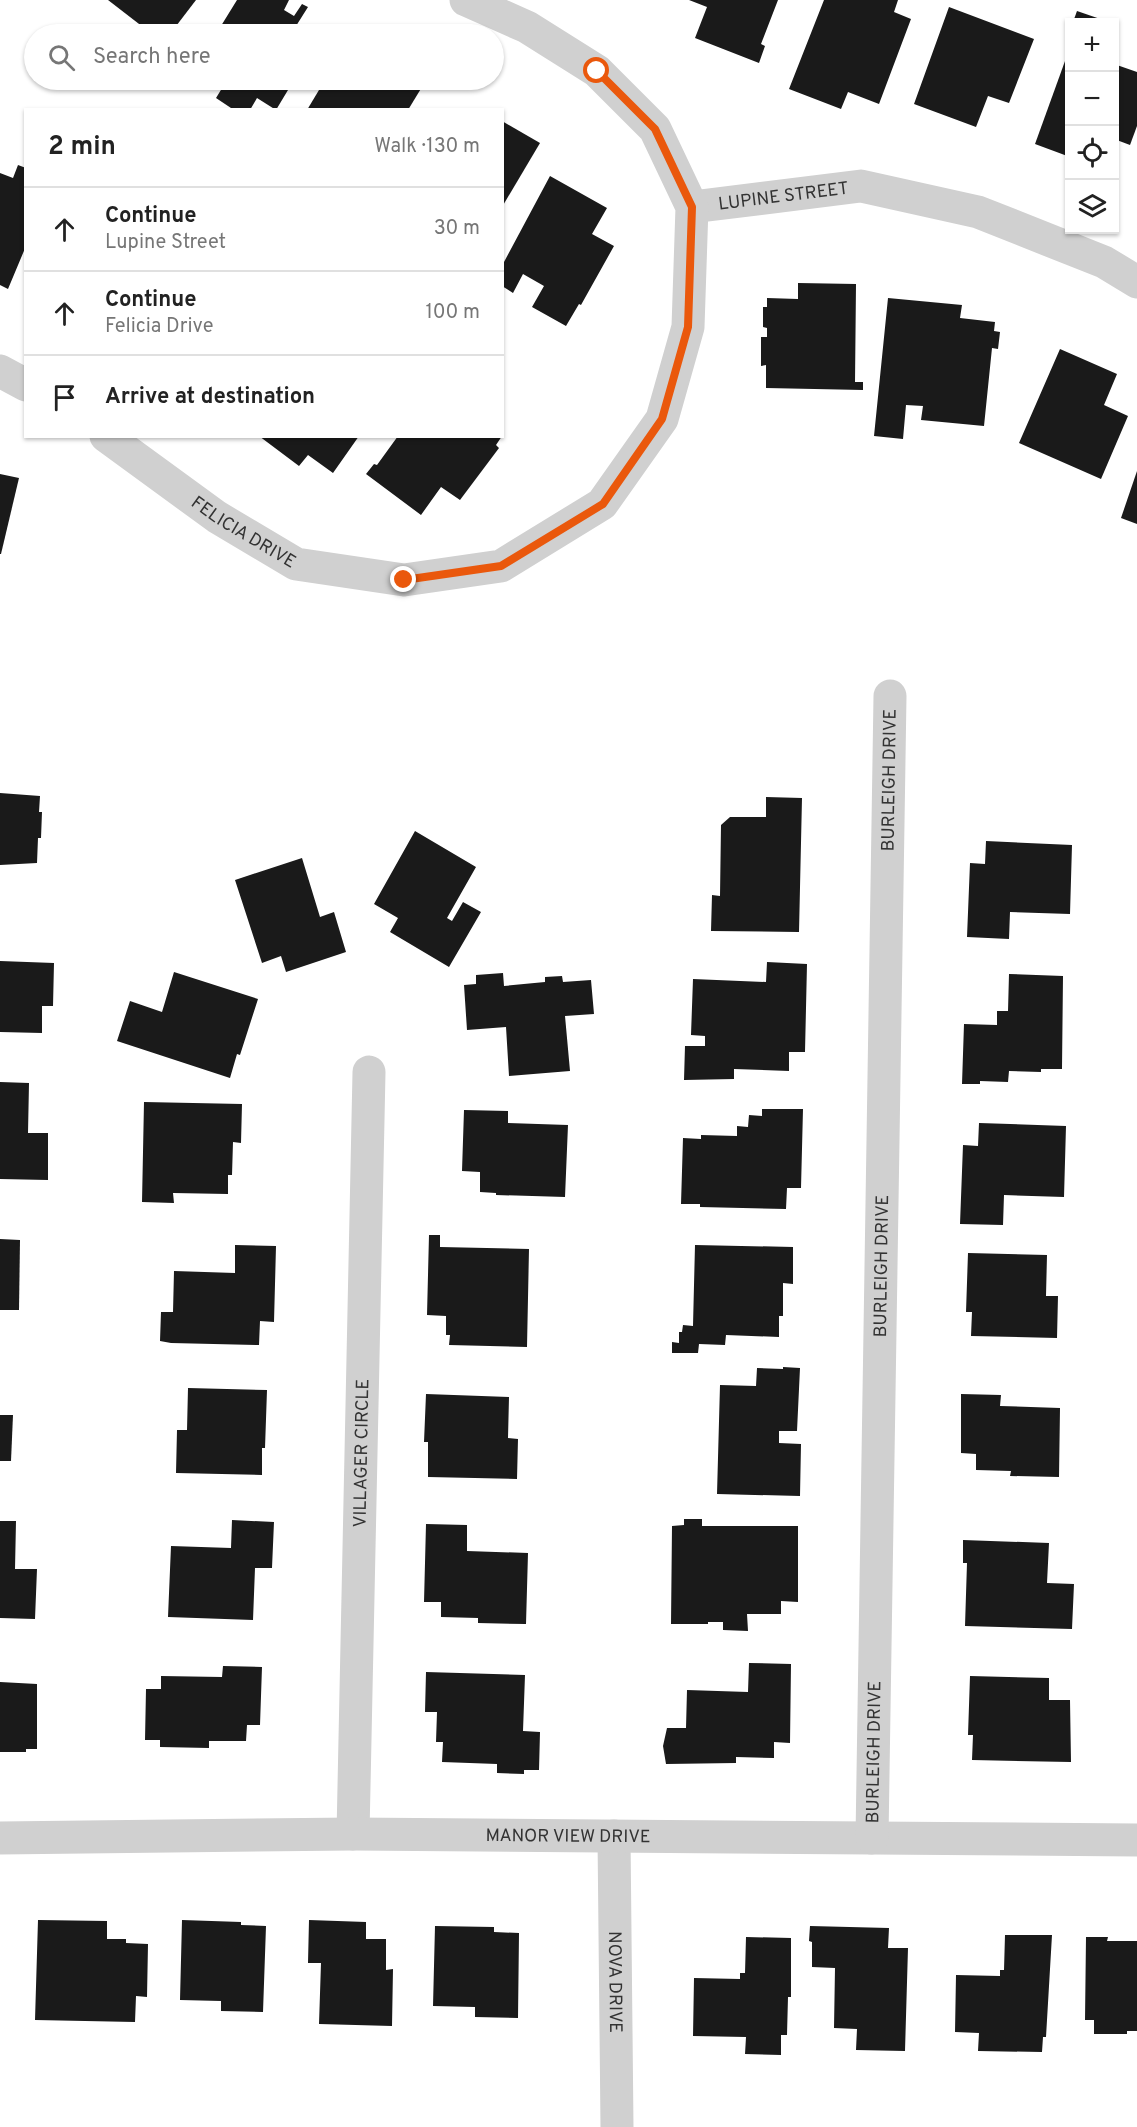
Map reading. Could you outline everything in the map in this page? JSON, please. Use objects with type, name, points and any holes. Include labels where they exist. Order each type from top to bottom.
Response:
[{"type":"street","name":"LUPINE STREET","points":[[466,0],[526,27],[597,71],[655,129],[692,207],[861,186],[978,212],[1104,262],[1137,282]]},
{"type":"street","name":"FELICIA DRIVE","points":[[109,438],[217,517],[296,564],[404,580],[501,566],[603,504],[662,419],[688,327],[692,207]]},
{"type":"street","points":[[0,371],[24,384]]},
{"type":"street","name":"BURLEIGH DRIVE","points":[[872,1838],[890,696]]},
{"type":"street","name":"VILLAGER CIRCLE","points":[[353,1834],[369,1072]]},
{"type":"street","name":"MANOR VIEW DRIVE","points":[[0,1838],[353,1834],[1137,1840]]},
{"type":"street","name":"NOVA DRIVE","points":[[614,1836],[617,2127]]},
{"type":"building","points":[[108,0],[196,0],[178,24],[139,24]]},
{"type":"building","points":[[237,0],[289,0],[284,10],[294,16],[302,4],[308,7],[297,24],[222,24]]},
{"type":"building","points":[[689,0],[778,0],[761,44],[765,46],[759,63],[695,38],[707,7]]},
{"type":"building","points":[[824,0],[898,0],[894,12],[911,19],[879,104],[848,92],[841,109],[789,89]]},
{"type":"building","points":[[949,7],[1034,39],[1009,103],[988,96],[976,127],[914,104]]},
{"type":"building","points":[[1077,11],[1097,18],[1074,18]]},
{"type":"building","points":[[1065,61],[1065,155],[1035,144]]},
{"type":"building","points":[[1119,66],[1137,72],[1137,126],[1130,145],[1119,141]]},
{"type":"building","points":[[221,90],[288,90],[277,108],[273,108],[257,98],[251,108],[231,108],[216,98]]},
{"type":"building","points":[[319,90],[420,90],[409,108],[308,108]]},
{"type":"building","points":[[504,122],[540,143],[504,204]]},
{"type":"building","points":[[18,165],[24,167],[24,251],[8,289],[0,285],[0,173],[13,178]]},
{"type":"building","points":[[550,176],[607,208],[592,234],[614,246],[581,305],[579,304],[566,326],[532,307],[544,286],[523,274],[513,293],[504,287],[504,262]]},
{"type":"building","points":[[798,283],[856,284],[855,382],[863,382],[863,390],[766,388],[766,365],[761,366],[761,337],[767,337],[767,328],[763,327],[763,307],[767,307],[767,298],[798,299]]},
{"type":"building","points":[[888,298],[962,305],[960,318],[995,322],[994,331],[1000,332],[998,349],[992,348],[984,426],[921,420],[923,406],[906,405],[903,439],[874,436]]},
{"type":"building","points":[[1060,349],[1117,374],[1104,405],[1128,416],[1101,479],[1019,443]]},
{"type":"building","points":[[262,438],[358,438],[333,473],[308,455],[299,466]]},
{"type":"building","points":[[397,438],[501,438],[496,445],[499,448],[460,500],[441,487],[421,515],[366,474],[374,464],[377,465]]},
{"type":"building","points":[[1137,471],[1137,524],[1121,518]]},
{"type":"building","points":[[0,474],[19,478],[1,554],[0,554]]},
{"type":"building","points":[[0,793],[40,796],[41,838],[38,838],[37,863],[0,865]]},
{"type":"building","points":[[766,797],[802,798],[799,932],[711,931],[712,895],[720,896],[721,825],[730,817],[766,817]]},
{"type":"building","points":[[415,831],[476,867],[447,918],[452,921],[463,902],[481,912],[449,967],[390,932],[398,918],[374,904]]},
{"type":"building","points":[[986,841],[1072,845],[1070,914],[1010,912],[1009,939],[967,937],[970,863],[985,864]]},
{"type":"building","points":[[302,858],[320,917],[334,912],[346,952],[286,972],[281,956],[262,963],[235,880]]},
{"type":"building","points":[[0,961],[54,963],[53,1006],[42,1006],[42,1033],[0,1032]]},
{"type":"building","points":[[767,962],[807,964],[805,1052],[789,1052],[789,1071],[734,1069],[734,1079],[684,1080],[685,1046],[705,1046],[705,1036],[691,1035],[693,979],[766,982]]},
{"type":"building","points":[[174,972],[258,999],[230,1078],[117,1041],[130,1001],[162,1012]]},
{"type":"building","points":[[503,973],[504,986],[545,982],[545,977],[562,976],[563,982],[591,980],[594,1014],[565,1016],[570,1071],[509,1076],[506,1027],[467,1030],[464,985],[476,984],[476,975]]},
{"type":"building","points":[[1009,974],[1063,976],[1062,1069],[1041,1069],[1041,1072],[1009,1071],[1008,1082],[980,1081],[980,1084],[962,1084],[964,1024],[997,1025],[997,1011],[1008,1011]]},
{"type":"building","points":[[0,1082],[29,1083],[28,1133],[48,1133],[48,1180],[0,1179]]},
{"type":"building","points":[[144,1102],[242,1104],[241,1143],[233,1142],[232,1175],[228,1175],[228,1194],[173,1193],[174,1203],[142,1202]]},
{"type":"building","points":[[762,1109],[803,1109],[801,1188],[787,1188],[786,1209],[700,1207],[700,1204],[681,1204],[683,1138],[701,1139],[701,1135],[737,1136],[737,1126],[748,1127],[749,1115],[762,1116]]},
{"type":"building","points":[[464,1110],[508,1111],[508,1123],[568,1125],[565,1197],[496,1195],[496,1193],[480,1192],[480,1172],[462,1171]]},
{"type":"building","points":[[979,1123],[1066,1126],[1064,1197],[1004,1195],[1003,1225],[960,1224],[963,1145],[978,1146]]},
{"type":"building","points":[[429,1235],[440,1235],[440,1247],[529,1249],[527,1347],[449,1345],[450,1335],[446,1335],[446,1316],[427,1315]]},
{"type":"building","points":[[0,1239],[20,1240],[19,1310],[0,1310]]},
{"type":"building","points":[[235,1245],[276,1246],[274,1322],[260,1321],[259,1345],[160,1341],[161,1312],[173,1312],[174,1271],[235,1273]]},
{"type":"building","points":[[695,1245],[793,1247],[793,1284],[783,1283],[783,1316],[779,1316],[779,1337],[726,1335],[725,1345],[699,1344],[698,1353],[672,1353],[672,1342],[679,1343],[679,1332],[682,1332],[683,1325],[693,1326]]},
{"type":"building","points":[[968,1253],[1047,1255],[1046,1296],[1058,1296],[1057,1338],[971,1336],[972,1312],[966,1312]]},
{"type":"building","points":[[783,1367],[800,1368],[797,1431],[779,1431],[779,1443],[801,1444],[800,1496],[717,1494],[720,1385],[756,1386],[757,1368],[783,1369]]},
{"type":"building","points":[[188,1388],[267,1390],[262,1475],[176,1473],[177,1430],[187,1430]]},
{"type":"building","points":[[426,1394],[509,1397],[508,1438],[518,1439],[517,1479],[428,1477],[428,1442],[424,1442]]},
{"type":"building","points":[[961,1394],[1001,1395],[1000,1406],[1060,1408],[1059,1477],[1010,1476],[1011,1471],[976,1470],[976,1454],[961,1453]]},
{"type":"building","points":[[0,1415],[13,1415],[11,1461],[0,1461]]},
{"type":"building","points":[[684,1519],[702,1519],[702,1526],[798,1526],[798,1602],[781,1601],[781,1614],[747,1614],[748,1631],[723,1630],[723,1622],[671,1624],[672,1526],[684,1525]]},
{"type":"building","points":[[232,1520],[274,1522],[272,1568],[255,1568],[253,1620],[168,1617],[171,1546],[231,1548]]},
{"type":"building","points":[[0,1521],[16,1521],[15,1569],[37,1569],[35,1619],[0,1618]]},
{"type":"building","points":[[426,1524],[467,1525],[467,1551],[528,1553],[526,1624],[478,1623],[478,1618],[441,1617],[441,1602],[424,1602]]},
{"type":"building","points":[[963,1540],[1049,1543],[1047,1583],[1074,1584],[1072,1629],[965,1626],[967,1563],[963,1563]]},
{"type":"building","points":[[749,1663],[791,1664],[790,1743],[774,1742],[774,1758],[736,1757],[736,1763],[666,1764],[663,1746],[667,1728],[686,1728],[687,1690],[748,1692]]},
{"type":"building","points":[[223,1666],[262,1667],[260,1725],[247,1725],[246,1741],[209,1741],[209,1748],[160,1747],[160,1740],[145,1740],[146,1689],[161,1689],[161,1676],[222,1677]]},
{"type":"building","points":[[426,1672],[525,1675],[523,1731],[540,1732],[539,1770],[524,1770],[524,1774],[497,1773],[497,1764],[442,1762],[443,1742],[436,1742],[437,1712],[425,1712]]},
{"type":"building","points":[[970,1676],[1049,1678],[1049,1700],[1070,1700],[1071,1762],[972,1760],[973,1735],[968,1735]]},
{"type":"building","points":[[0,1682],[37,1684],[37,1749],[26,1749],[26,1752],[0,1752]]},
{"type":"building","points":[[38,1920],[107,1921],[107,1939],[126,1939],[126,1943],[148,1944],[147,1997],[136,1996],[135,2022],[35,2020]]},
{"type":"building","points":[[182,1920],[241,1922],[241,1925],[266,1926],[263,2012],[221,2011],[221,2001],[180,2000]]},
{"type":"building","points":[[309,1920],[366,1922],[366,1939],[386,1939],[386,1970],[393,1969],[392,2026],[319,2024],[321,1963],[308,1963]]},
{"type":"building","points":[[435,1926],[494,1927],[494,1932],[519,1933],[518,2018],[475,2017],[475,2007],[433,2006]]},
{"type":"building","points":[[810,1926],[889,1928],[888,1948],[908,1948],[905,2051],[856,2050],[857,2029],[834,2028],[835,1968],[812,1967]]},
{"type":"building","points":[[1005,1935],[1052,1935],[1046,2037],[1043,2037],[1042,2052],[978,2051],[979,2033],[955,2032],[956,1975],[1000,1976],[1000,1970],[1004,1970]]},
{"type":"building","points":[[746,1937],[791,1938],[791,1997],[788,1997],[787,2035],[781,2035],[781,2055],[745,2054],[746,2037],[693,2036],[694,1978],[740,1979],[740,1973],[745,1973]]},
{"type":"building","points":[[1086,1937],[1108,1937],[1107,1941],[1137,1941],[1137,2031],[1127,2031],[1127,2034],[1094,2034],[1094,2020],[1085,2020]]},
{"type":"route","points":[[404,580],[501,566],[603,504],[662,419],[688,327],[692,207],[655,129],[597,71]]}]
